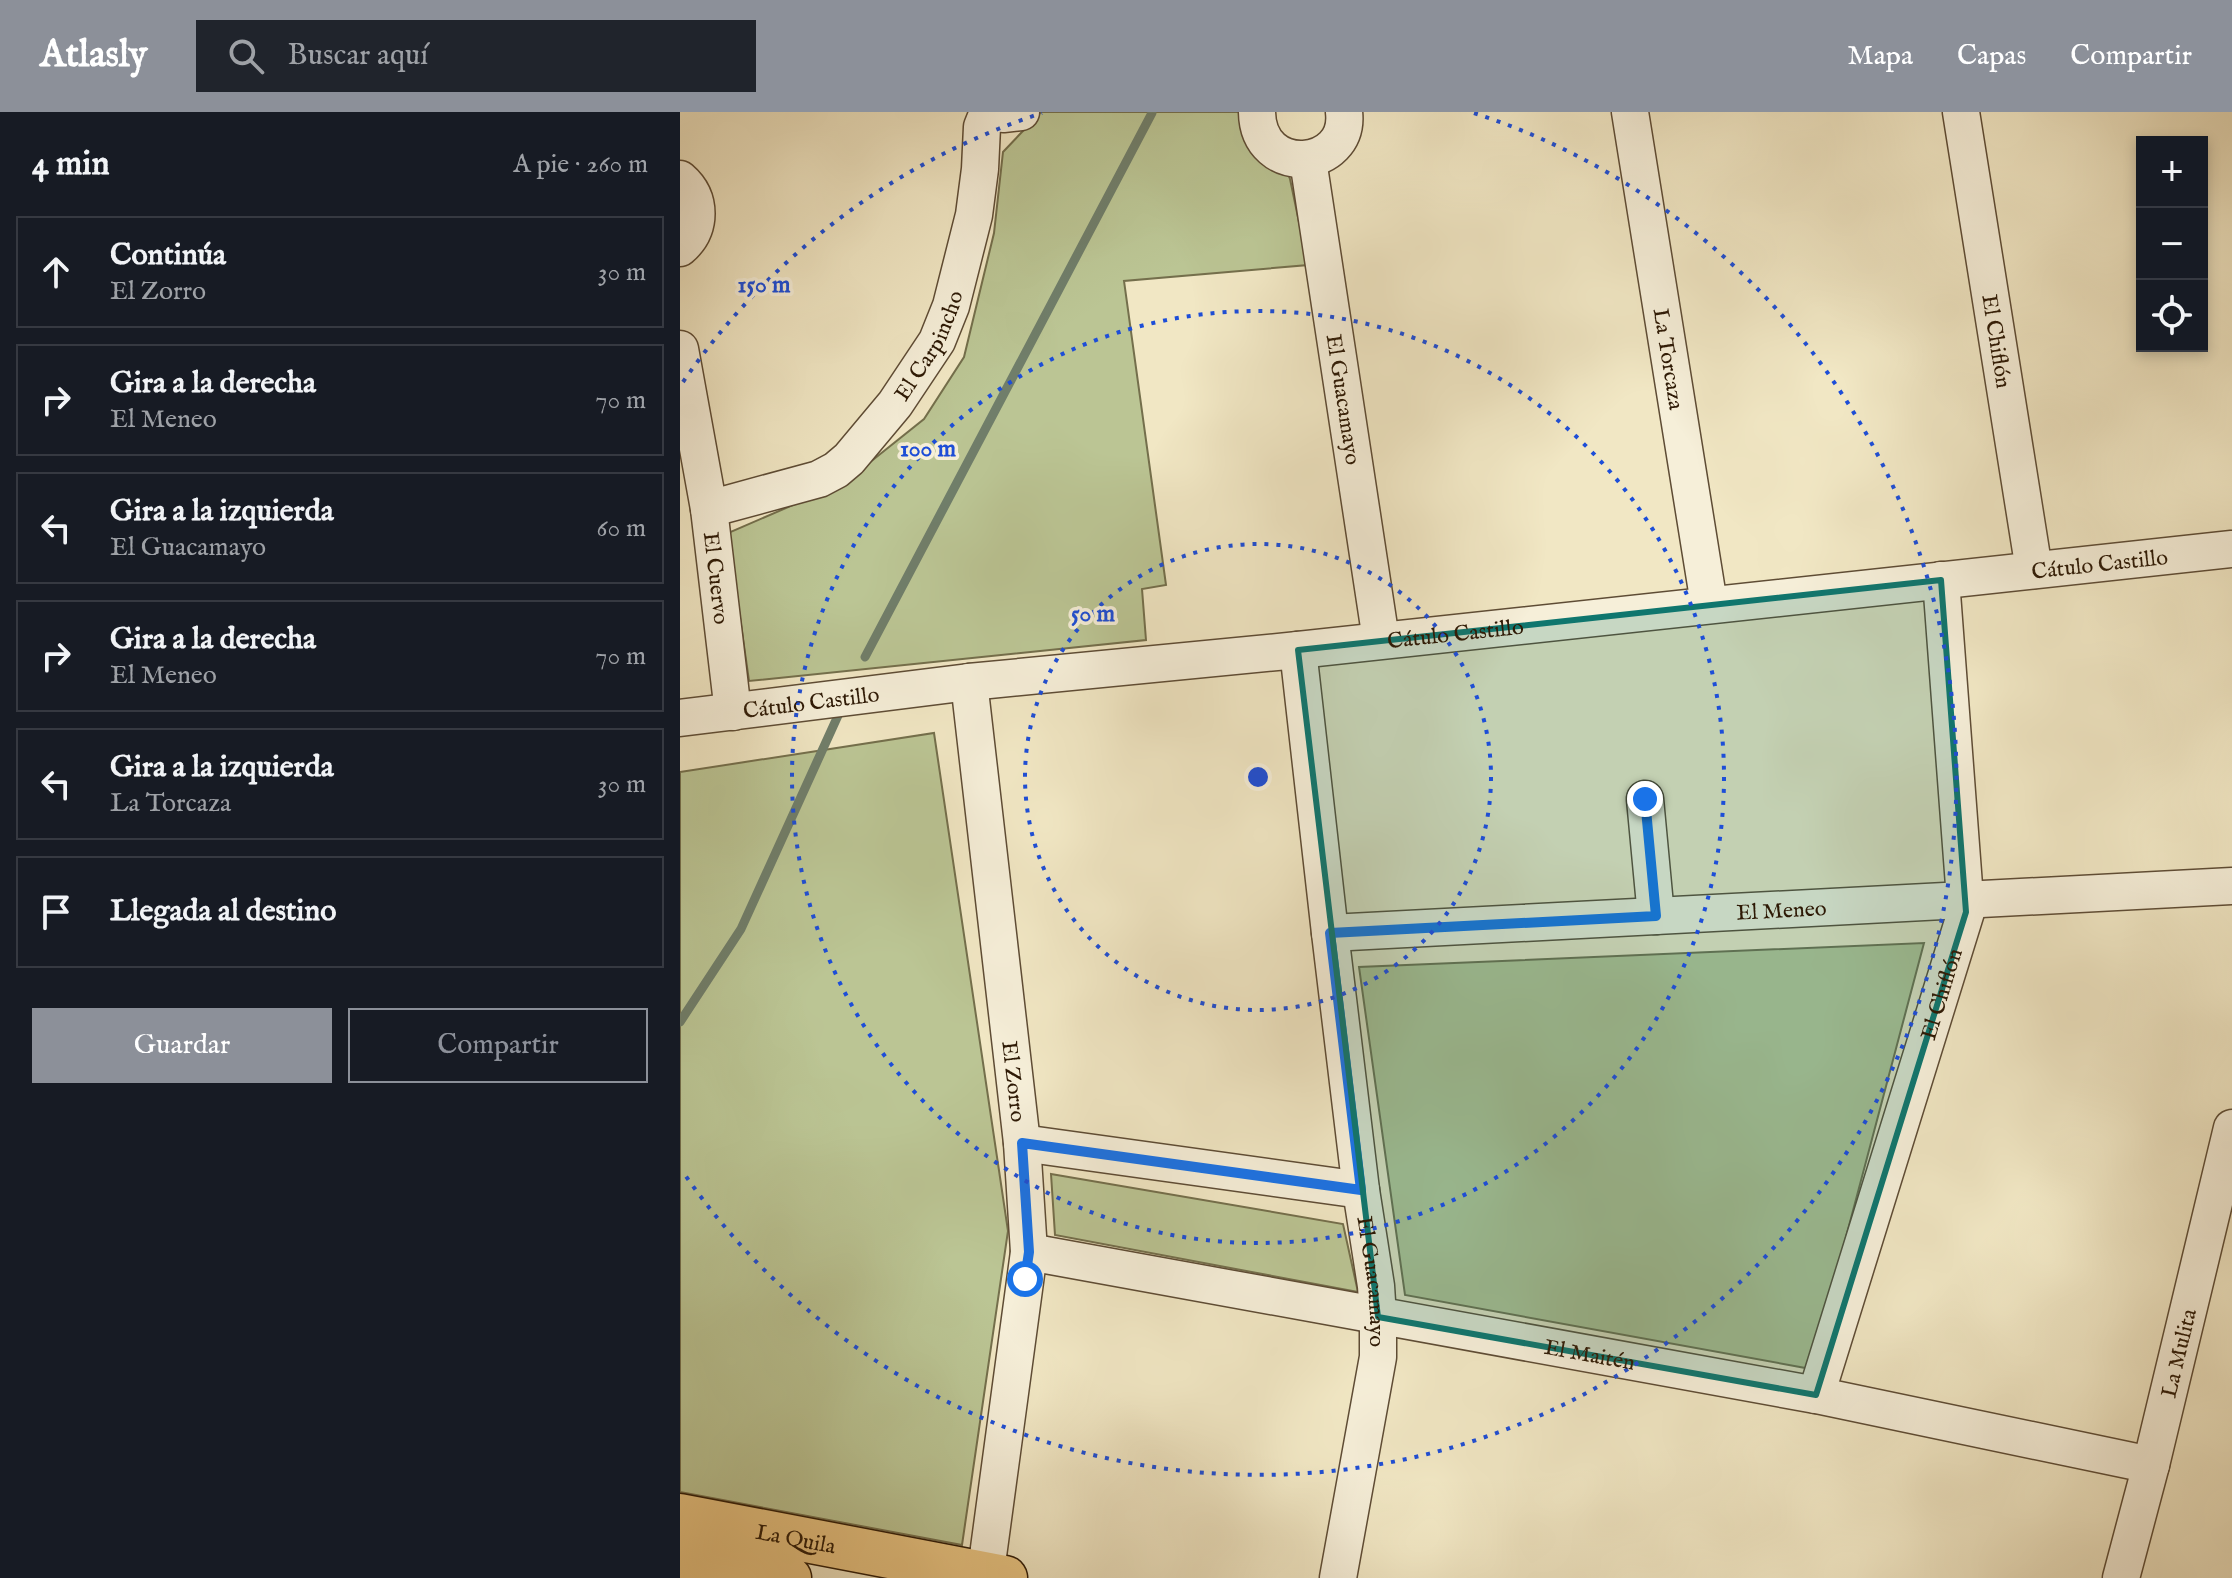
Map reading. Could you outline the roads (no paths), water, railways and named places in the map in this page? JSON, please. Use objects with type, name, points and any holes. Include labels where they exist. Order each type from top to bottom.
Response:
[{"type":"main road","name":"La Quila","points":[[680,1516],[992,1577]]},
{"type":"main road","name":"La Quila","points":[[680,1557],[789,1578]]},
{"type":"street","name":"El Carpincho","points":[[709,509],[819,479],[836,470],[895,404],[937,341],[961,275],[974,215],[982,127],[988,112]]},
{"type":"street","points":[[998,112],[1021,112]]},
{"type":"street","points":[[1257,112],[1262,136],[1270,148],[1294,160],[1308,160],[1322,155],[1334,145],[1342,132],[1344,112]]},
{"type":"street","name":"La Torcaza","points":[[1630,112],[1709,604]]},
{"type":"street","name":"El Chiflón","points":[[1961,112],[2034,570]]},
{"type":"street","name":"El Guacamayo","points":[[1308,160],[1381,640]]},
{"type":"street","points":[[680,179],[695,199],[698,213],[695,228],[680,248]]},
{"type":"street","name":"El Cuervo","points":[[680,349],[709,509],[733,712]]},
{"type":"street","name":"Cátulo Castillo","points":[[680,718],[969,682],[1298,650],[2232,549]]},
{"type":"street","name":"El Chiflón","points":[[1816,1395],[1966,912],[1941,580]]},
{"type":"street","name":"El Guacamayo","points":[[1298,650],[1378,1317],[1378,1357],[1338,1578]]},
{"type":"street","name":"El Zorro","points":[[969,682],[1022,1143],[1029,1252],[992,1577]]},
{"type":"street","points":[[1645,799],[1656,916]]},
{"type":"street","name":"El Meneo","points":[[1330,933],[2232,886]]},
{"type":"street","name":"La Mulita","points":[[2121,1578],[2232,1128]]},
{"type":"street","points":[[1022,1143],[1361,1190]]},
{"type":"street","name":"El Maitén","points":[[1029,1252],[1816,1395],[2151,1465]]},
{"type":"waterway","points":[[865,657],[1152,113]]},
{"type":"waterway","points":[[680,1022],[741,929],[841,709]]}]
